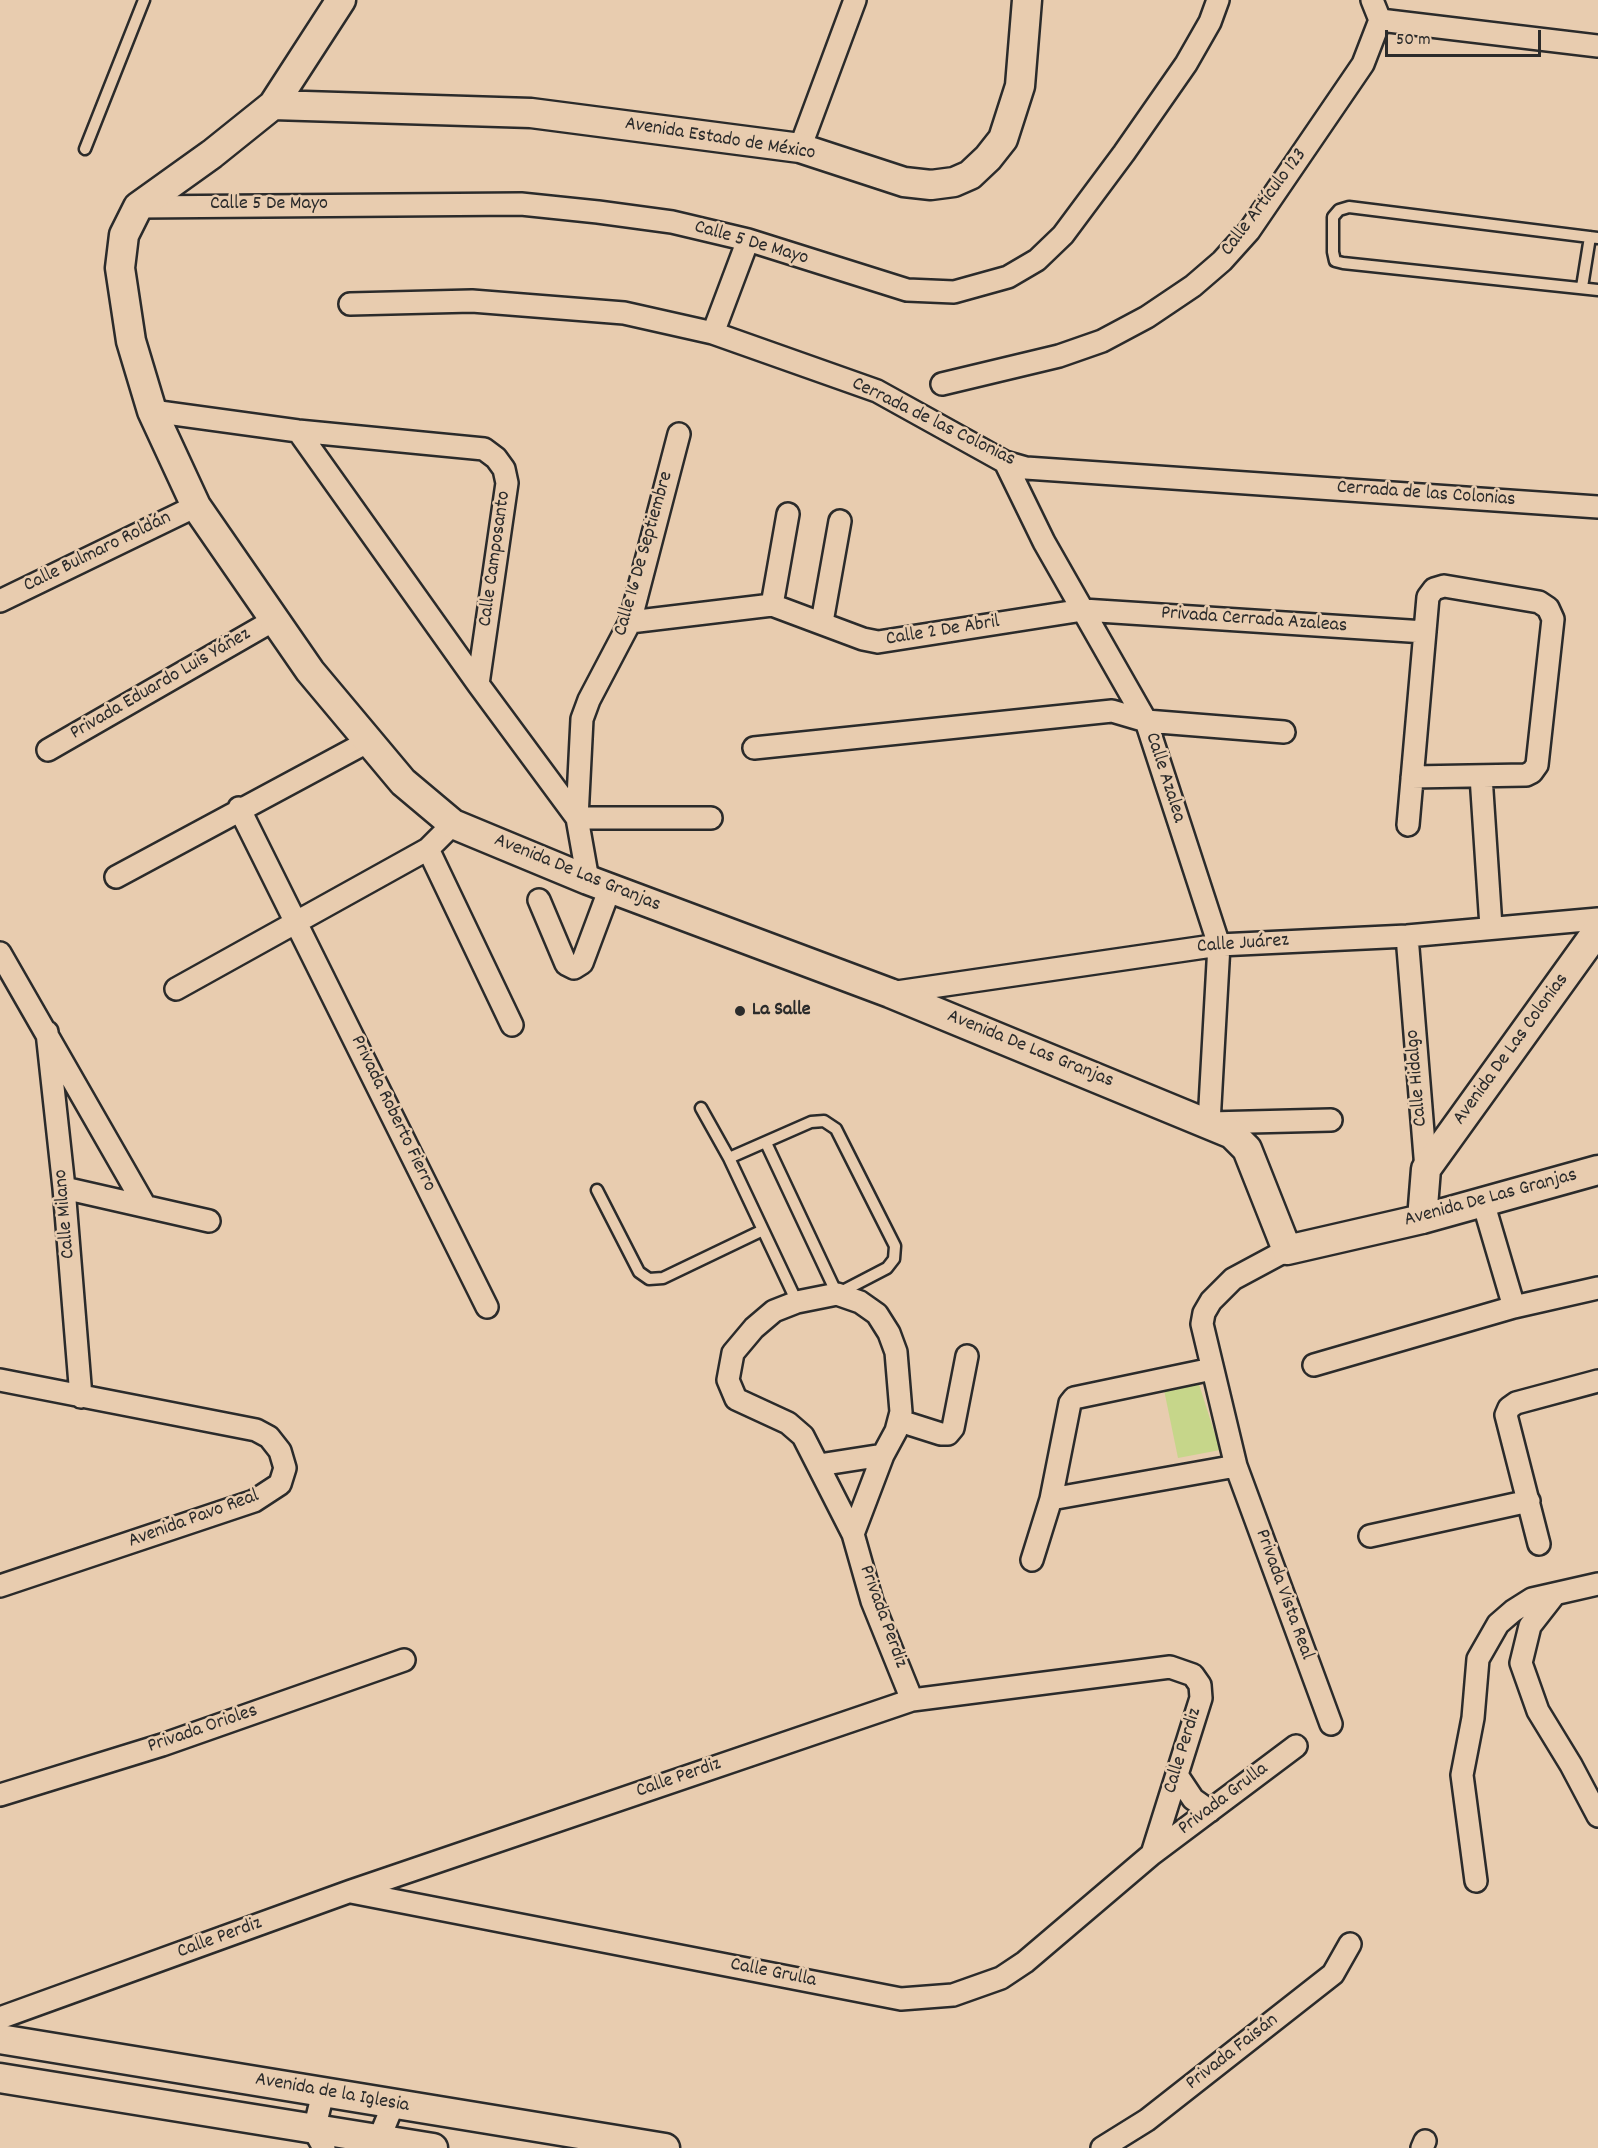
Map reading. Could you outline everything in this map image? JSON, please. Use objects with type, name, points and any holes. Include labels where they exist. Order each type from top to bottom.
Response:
[{"type":"street","name":"Avenida De Las Granjas","points":[[341,0],[273,105],[212,154],[138,207],[124,236],[120,268],[131,341],[152,411],[196,506],[310,671],[403,782],[453,824],[599,884],[890,993],[1233,1134],[1247,1149],[1287,1250],[1422,1220],[1598,1170]]},
{"type":"street","points":[[800,148],[855,0]]},
{"type":"street","name":"Avenida Estado de México","points":[[273,105],[531,113],[800,148],[904,182],[931,185],[954,182],[970,176],[1004,139],[1020,86],[1027,0]]},
{"type":"street","name":"Calle 5 De Mayo","points":[[138,207],[521,204],[672,222],[748,240],[907,290],[954,292],[1008,277],[1037,260],[1062,235],[1186,64],[1210,22],[1218,0]]},
{"type":"street","points":[[1372,0],[1380,20],[1598,46]]},
{"type":"street","name":"Calle Artículo 123","points":[[942,384],[1059,356],[1102,341],[1147,317],[1193,286],[1222,261],[1249,231],[1363,64],[1380,20]]},
{"type":"street","points":[[713,333],[748,240]]},
{"type":"street","name":"Cerrada de las Colonias","points":[[350,304],[472,301],[624,313],[713,333],[877,391],[1005,462],[1026,468],[1598,507]]},
{"type":"street","name":"Calle Camposanto","points":[[152,411],[298,431],[483,449],[496,458],[504,469],[507,483],[478,684]]},
{"type":"street","points":[[298,431],[478,684],[577,818],[711,818]]},
{"type":"street","name":"Calle 16 De Septiembre","points":[[599,884],[577,818],[582,719],[589,700],[630,622],[679,435]]},
{"type":"street","name":"Calle Azalea","points":[[1005,462],[1044,542],[1146,721],[1219,945],[1209,1123]]},
{"type":"street","name":"Calle Bulmaro Roldán","points":[[0,601],[196,506]]},
{"type":"street","points":[[772,604],[788,514]]},
{"type":"street","points":[[822,622],[840,521]]},
{"type":"street","points":[[1408,825],[1412,777],[1428,597],[1434,589],[1444,586],[1539,602],[1548,608],[1553,619],[1537,765],[1526,775],[1412,777]]},
{"type":"street","name":"Calle 2 De Abril","points":[[630,622],[772,604],[863,639],[878,642],[1083,610]]},
{"type":"street","name":"Privada Cerrada Azaleas","points":[[1083,610],[1425,632]]},
{"type":"street","name":"Privada Eduardo Luis Yáñez","points":[[48,750],[274,620]]},
{"type":"street","points":[[754,748],[1112,711],[1146,721],[1284,732]]},
{"type":"street","points":[[116,877],[239,808],[367,741]]},
{"type":"street","points":[[1481,776],[1491,927]]},
{"type":"street","name":"Privada Roberto Fierro","points":[[239,808],[487,1307]]},
{"type":"street","points":[[176,988],[428,849],[453,824]]},
{"type":"street","points":[[428,849],[512,1025]]},
{"type":"street","points":[[538,900],[566,964],[574,968],[582,963],[599,884]]},
{"type":"street","name":"Calle Juárez","points":[[890,993],[1219,945],[1407,936],[1598,919]]},
{"type":"street","name":"Avenida De Las Colonias","points":[[1426,1169],[1598,930]]},
{"type":"street","name":"Calle Hidalgo","points":[[1407,936],[1426,1169],[1422,1220]]},
{"type":"street","name":"Calle Milano","points":[[0,953],[145,1206]]},
{"type":"street","name":"Calle Milano","points":[[47,1032],[64,1188],[81,1398]]},
{"type":"street","points":[[1209,1123],[1331,1120]]},
{"type":"street","points":[[64,1188],[209,1221]]},
{"type":"street","points":[[1483,1202],[1514,1307]]},
{"type":"street","name":"Privada Vista Real","points":[[1287,1250],[1233,1279],[1212,1301],[1204,1313],[1203,1324],[1236,1466],[1331,1724]]},
{"type":"street","points":[[1314,1365],[1514,1307],[1598,1288]]},
{"type":"street","points":[[837,1294],[860,1302],[878,1314],[889,1333],[896,1352],[900,1421],[883,1455],[854,1534]]},
{"type":"street","name":"Privada Perdiz","points":[[837,1294],[797,1302],[774,1311],[754,1328],[733,1353],[728,1380],[736,1399],[788,1423],[803,1436],[854,1534],[872,1601],[912,1700]]},
{"type":"street","points":[[900,1421],[941,1434],[948,1434],[953,1428],[967,1356]]},
{"type":"street","points":[[1032,1560],[1051,1499],[1070,1403],[1074,1398],[1212,1370]]},
{"type":"street","name":"Avenida Pavo Real","points":[[0,1380],[81,1398],[256,1431],[269,1437],[280,1451],[285,1468],[280,1484],[254,1501],[0,1586]]},
{"type":"street","points":[[1539,1544],[1506,1415],[1509,1408],[1516,1403],[1598,1381]]},
{"type":"street","points":[[819,1465],[883,1455]]},
{"type":"street","points":[[1051,1499],[1236,1466]]},
{"type":"street","points":[[1370,1536],[1529,1501]]},
{"type":"street","points":[[1476,1881],[1462,1774],[1473,1718],[1478,1659],[1498,1624],[1532,1599],[1598,1584]]},
{"type":"street","points":[[1555,1594],[1530,1626],[1521,1663],[1538,1711],[1572,1765],[1598,1816]]},
{"type":"street","name":"Privada Orioles","points":[[0,1795],[162,1745],[404,1660]]},
{"type":"street","name":"Calle Perdiz","points":[[0,2018],[351,1891],[912,1700],[1170,1667],[1182,1669],[1193,1675],[1200,1685],[1201,1698],[1152,1854]]},
{"type":"street","name":"Privada Grulla","points":[[1152,1854],[1296,1746]]},
{"type":"street","points":[[1177,1775],[1193,1799],[1210,1811]]},
{"type":"street","name":"Calle Grulla","points":[[351,1891],[901,1999],[953,1995],[1001,1978],[1024,1962],[1152,1854]]},
{"type":"street","name":"Privada Faisán","points":[[1102,2148],[1147,2120],[1333,1974],[1350,1944]]},
{"type":"street","name":"Avenida de la Iglesia","points":[[0,2039],[665,2148]]},
{"type":"street","name":"Avenida de la Iglesia","points":[[0,2078],[319,2139],[433,2148]]},
{"type":"street","points":[[319,2139],[323,2092]]},
{"type":"street","points":[[373,2144],[393,2105]]},
{"type":"lane","points":[[85,149],[144,0]]},
{"type":"lane","points":[[1582,286],[1594,237],[1349,207],[1339,210],[1333,217],[1335,261],[1582,286],[1598,290]]},
{"type":"lane","points":[[701,1108],[729,1158],[761,1231],[797,1302]]},
{"type":"lane","points":[[729,1158],[811,1122],[824,1121],[836,1130],[895,1246],[894,1259],[887,1268],[837,1294],[766,1143]]},
{"type":"lane","points":[[597,1190],[639,1272],[650,1279],[663,1278],[761,1231]]},
{"type":"green space","points":[[1197,1378],[1220,1450],[1178,1458],[1163,1385]]},
{"type":"place","name":"La Salle","points":[[740,1011]]}]
